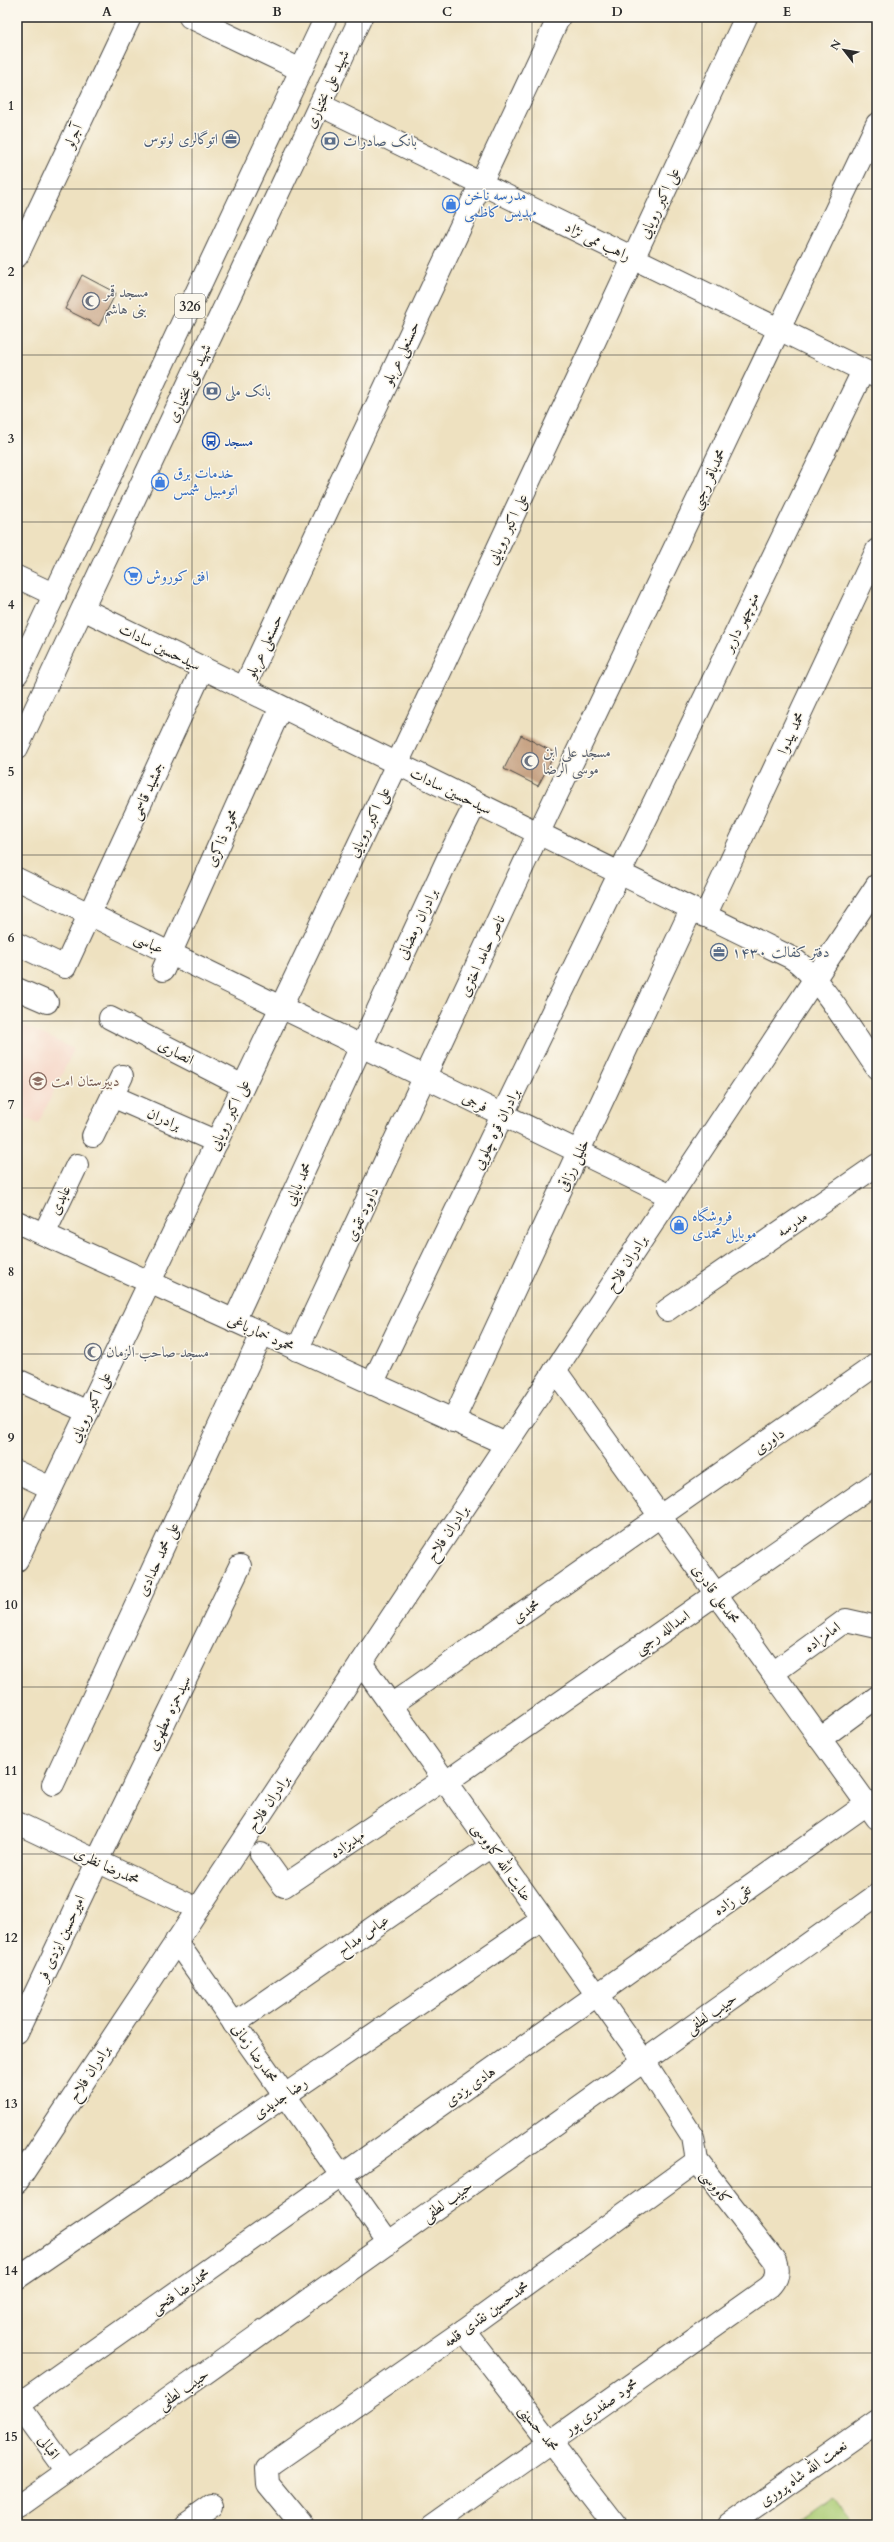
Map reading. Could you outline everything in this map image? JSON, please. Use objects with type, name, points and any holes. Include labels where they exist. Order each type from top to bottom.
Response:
[{"type":"street","name":"آجرلو","points":[[17,256],[130,17]]},
{"type":"street","points":[[190,17],[301,70]]},
{"type":"street","name":"شهید علی بختیاری","points":[[17,674],[326,17]]},
{"type":"street","name":"شهید علی بختیاری","points":[[17,748],[361,17]]},
{"type":"street","name":"حسنعلی عربلو","points":[[244,688],[559,17]]},
{"type":"street","name":"علی اکبر رویایی","points":[[17,1560],[397,764],[746,17]]},
{"type":"street","name":"راهب ممی نژاد","points":[[291,91],[870,374]]},
{"type":"street","name":"محمدباقر رجبی","points":[[538,834],[877,124]]},
{"type":"street","name":"منوچهر داربر","points":[[619,874],[870,374]]},
{"type":"street","name":"محمد بیدوا","points":[[698,913],[877,550]]},
{"type":"street","name":"سیدحسین سادات","points":[[17,577],[792,958],[802,964],[814,978],[877,1068]]},
{"type":"street","name":"جمشید قاسمی","points":[[17,944],[65,967],[203,668]]},
{"type":"street","points":[[17,674],[45,688]]},
{"type":"street","name":"محمود ذاکری","points":[[166,962],[281,707]]},
{"type":"street","name":"برادران رمضانی","points":[[362,1047],[448,856],[476,803]]},
{"type":"street","name":"ناصر حامد اختری","points":[[426,1078],[538,834]]},
{"type":"street","name":"برادران قره چلویی","points":[[372,1384],[619,874]]},
{"type":"street","name":"عباسی","points":[[17,879],[90,915],[166,962],[281,1007]]},
{"type":"street","name":"برادران فلاح","points":[[17,2182],[877,885]]},
{"type":"street","name":"خلیل رزاقی","points":[[454,1421],[579,1152],[698,913]]},
{"type":"street","points":[[17,989],[46,1002]]},
{"type":"street","name":"فرجی","points":[[281,1007],[670,1196]]},
{"type":"street","name":"انصاری","points":[[110,1018],[243,1086]]},
{"type":"street","name":"محمد بابایی","points":[[234,1321],[362,1047]]},
{"type":"street","points":[[94,1136],[122,1076]]},
{"type":"street","name":"داوود تقوی","points":[[297,1350],[426,1078]]},
{"type":"street","name":"برادران","points":[[112,1096],[216,1142]]},
{"type":"street","name":"عابدی","points":[[44,1234],[77,1165]]},
{"type":"street","name":"مدرسه","points":[[667,1310],[877,1165]]},
{"type":"street","name":"محمود خمارباغی","points":[[17,1222],[506,1444]]},
{"type":"street","name":"علی محمد حدادی","points":[[53,1784],[262,1334]]},
{"type":"street","name":"داوری","points":[[661,1517],[877,1364]]},
{"type":"street","name":"محمدعلی قادری","points":[[555,1370],[872,1811]]},
{"type":"street","points":[[17,1380],[88,1412]]},
{"type":"street","points":[[17,1472],[51,1488]]},
{"type":"street","name":"اسدالله رجبی","points":[[445,1781],[877,1482]]},
{"type":"street","name":"محمدی","points":[[391,1705],[661,1517]]},
{"type":"street","name":"سیدحمزه مطهری","points":[[96,1864],[240,1566]]},
{"type":"street","name":"امامزاده","points":[[773,1673],[846,1620],[877,1627]]},
{"type":"street","name":"عنایت‌ الله کاووسی","points":[[361,1663],[644,2061]]},
{"type":"street","points":[[820,1739],[877,1697]]},
{"type":"street","name":"مهدیزاده","points":[[261,1854],[284,1886],[445,1781]]},
{"type":"street","name":"تقی زاده","points":[[597,1996],[872,1811]]},
{"type":"street","name":"محمدرضا نظری","points":[[17,1823],[96,1864],[198,1909]]},
{"type":"street","name":"عباس مداح","points":[[234,2024],[491,1846]]},
{"type":"street","name":"امیرحسین ایزدی فر","points":[[17,2032],[96,1864]]},
{"type":"street","name":"حبیب لطفی","points":[[17,2507],[877,1895]]},
{"type":"street","name":"رضا جدیدی","points":[[17,2278],[543,1919]]},
{"type":"street","name":"محمدرضا زمانی","points":[[176,1941],[389,2243]]},
{"type":"street","name":"هادی یزدی","points":[[342,2177],[597,1996]]},
{"type":"street","name":"کاووسی","points":[[644,2061],[693,2137],[697,2161],[775,2261],[777,2275],[775,2281],[769,2287]]},
{"type":"street","name":"محمدحسین نقدی قلعه","points":[[302,2525],[268,2484],[267,2469],[273,2462],[464,2330],[697,2161]]},
{"type":"street","name":"محمدرضا فتحی","points":[[17,2404],[342,2177]]},
{"type":"street","name":"محمود صفدری پور","points":[[433,2525],[769,2287]]},
{"type":"street","name":"محمد حسینی","points":[[464,2330],[615,2525]]},
{"type":"street","name":"اقبالی","points":[[17,2404],[67,2471]]},
{"type":"street","name":"نعمت الله شاه پروری","points":[[729,2525],[877,2421]]},
{"type":"street","points":[[185,2525],[212,2506]]},
{"type":"shaded area","name":"دبیرستان امت","points":[[17,1022],[74,1049],[38,1124],[17,1114]]},
{"type":"green space","points":[[833,2498],[853,2525],[795,2525]]},
{"type":"building","name":"مسجد قمر بنی هاشم","points":[[82,275],[116,293],[99,326],[65,309]]},
{"type":"building","name":"مسجد علی ابن موسی الرضا","points":[[521,735],[555,753],[538,786],[504,769]]},
{"type":"place","name":"اتوگالری لوتوس","points":[[231,139]]},
{"type":"place","name":"بانک صادرات","points":[[330,141]]},
{"type":"place","name":"مدرسه ناخن مهدیس کاظمی","points":[[451,204]]},
{"type":"place","name":"مسجد قمر بنی هاشم","points":[[91,301]]},
{"type":"place","name":"بانک ملی","points":[[212,391]]},
{"type":"place","name":"مسجد","points":[[211,441]]},
{"type":"place","name":"خدمات برق اتومبیل شمس","points":[[160,482]]},
{"type":"place","name":"افق کوروش","points":[[133,576]]},
{"type":"place","name":"مسجد علی ابن موسی الرضا","points":[[530,761]]},
{"type":"place","name":"دفتر کفالت ۱۴۳۰","points":[[719,952]]},
{"type":"place","name":"دبیرستان امت","points":[[38,1081]]},
{"type":"place","name":"فروشگاه موبایل محمدی","points":[[679,1225]]},
{"type":"place","name":"مسجد صاحب الزمان","points":[[93,1352]]}]
